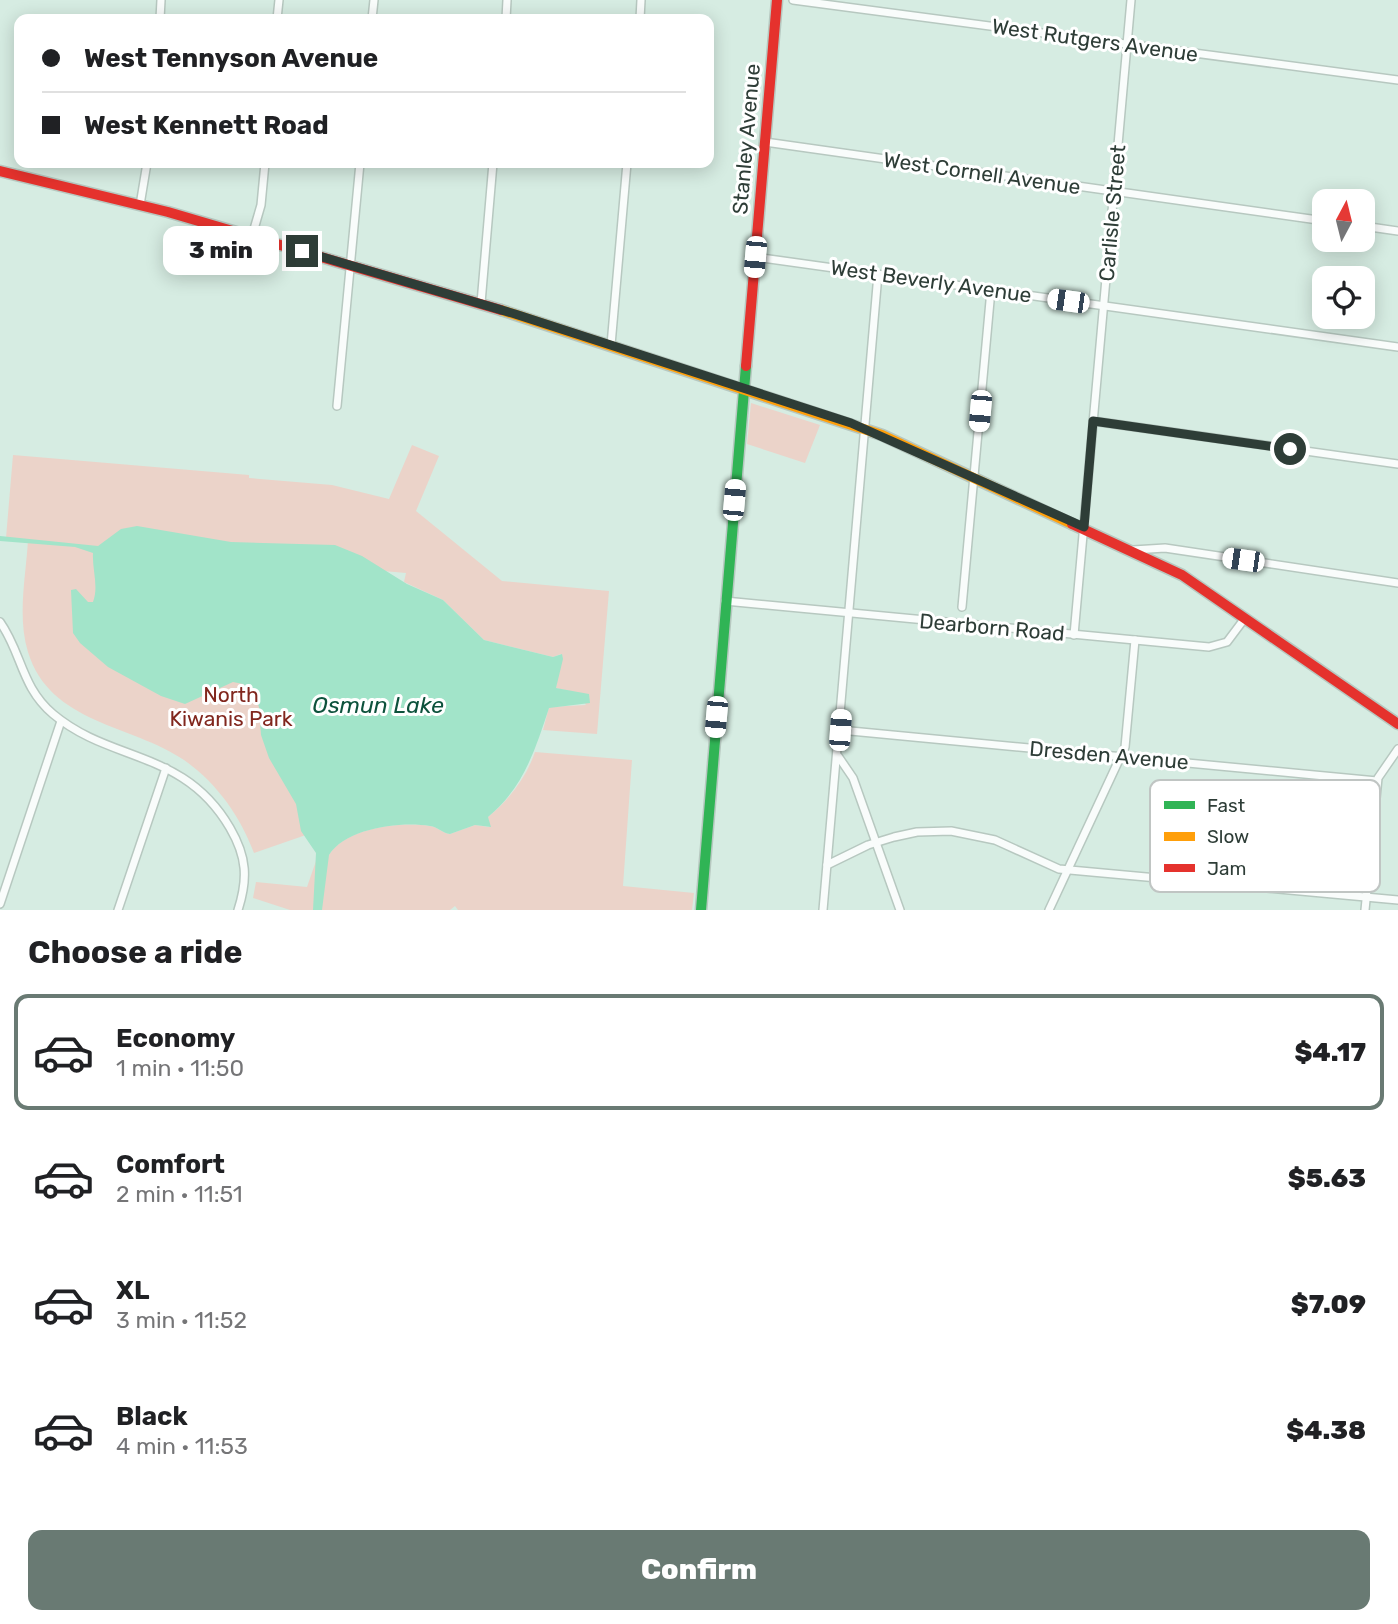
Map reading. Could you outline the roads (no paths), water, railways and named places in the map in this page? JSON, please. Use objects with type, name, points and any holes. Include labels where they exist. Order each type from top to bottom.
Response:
[{"type":"street","name":"Stanley Avenue","points":[[701,910],[777,0]]},
{"type":"street","name":"West Rutgers Avenue","points":[[793,0],[1398,80]]},
{"type":"street","name":"Carlisle Street","points":[[1074,635],[1131,0]]},
{"type":"street","name":"West Cornell Avenue","points":[[765,142],[1312,219]]},
{"type":"street","points":[[141,205],[146,168]]},
{"type":"street","points":[[252,236],[261,205],[265,168]]},
{"type":"street","points":[[337,406],[359,168]]},
{"type":"street","points":[[481,303],[493,168]]},
{"type":"street","points":[[611,345],[627,168]]},
{"type":"street","points":[[0,172],[141,205],[481,303],[864,428],[1084,527],[1188,579],[1398,724]]},
{"type":"street","points":[[1376,228],[1398,231]]},
{"type":"street","name":"West Beverly Avenue","points":[[755,257],[1398,348]]},
{"type":"street","points":[[823,910],[878,274]]},
{"type":"street","points":[[962,607],[991,290]]},
{"type":"street","points":[[1093,421],[1398,464]]},
{"type":"street","points":[[1133,550],[1165,548],[1398,583]]},
{"type":"street","name":"Dearborn Road","points":[[725,601],[1216,647],[1229,640],[1245,618]]},
{"type":"street","points":[[0,622],[30,689],[61,721],[166,768],[188,781],[210,800],[238,842],[246,873],[238,910]]},
{"type":"street","points":[[1049,910],[1125,747],[1135,640]]},
{"type":"street","points":[[0,904],[61,721]]},
{"type":"street","name":"Dresden Avenue","points":[[840,730],[1367,780]]},
{"type":"street","points":[[1378,780],[1398,748]]},
{"type":"street","points":[[838,756],[853,778],[900,910]]},
{"type":"street","points":[[118,910],[166,768]]},
{"type":"street","points":[[827,865],[876,842],[917,832],[959,832],[995,840],[1059,869],[1150,877]]},
{"type":"street","points":[[1313,892],[1398,900]]},
{"type":"street","points":[[1365,910],[1366,892]]},
{"type":"water","name":"Osmun Lake","points":[[137,526],[231,542],[335,545],[362,556],[407,584],[443,600],[484,640],[553,657],[562,654],[556,688],[589,694],[590,703],[549,708],[527,767],[511,793],[488,817],[491,827],[475,825],[450,834],[430,826],[390,826],[375,828],[348,838],[329,855],[322,910],[313,910],[316,853],[301,831],[296,804],[269,758],[261,735],[259,707],[254,695],[243,684],[233,682],[185,704],[161,696],[108,667],[80,643],[73,633],[71,590],[76,589],[88,602],[93,602],[93,553],[75,547],[0,541],[0,536],[98,546],[121,529]]},
{"type":"park label","name":"North Kiwanis Park","points":[[231,706]]}]
